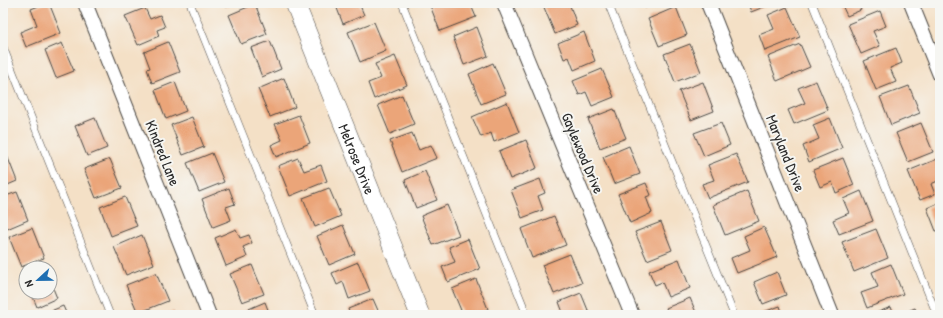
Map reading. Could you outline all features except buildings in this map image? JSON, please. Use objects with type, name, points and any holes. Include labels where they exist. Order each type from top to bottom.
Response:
[{"type":"street","name":"Kindred Lane","points":[[85,3],[209,315]]},
{"type":"street","name":"Melrose Drive","points":[[295,3],[420,315]]},
{"type":"street","name":"Gaylewood Drive","points":[[504,3],[632,315]]},
{"type":"street","name":"Maryland Drive","points":[[708,3],[832,315]]},
{"type":"street","points":[[911,3],[940,75]]},
{"type":"lane","points":[[190,3],[315,315]]},
{"type":"lane","points":[[402,3],[527,315]]},
{"type":"lane","points":[[608,3],[734,315]]},
{"type":"lane","points":[[812,3],[937,315]]},
{"type":"lane","points":[[3,47],[110,315]]}]
